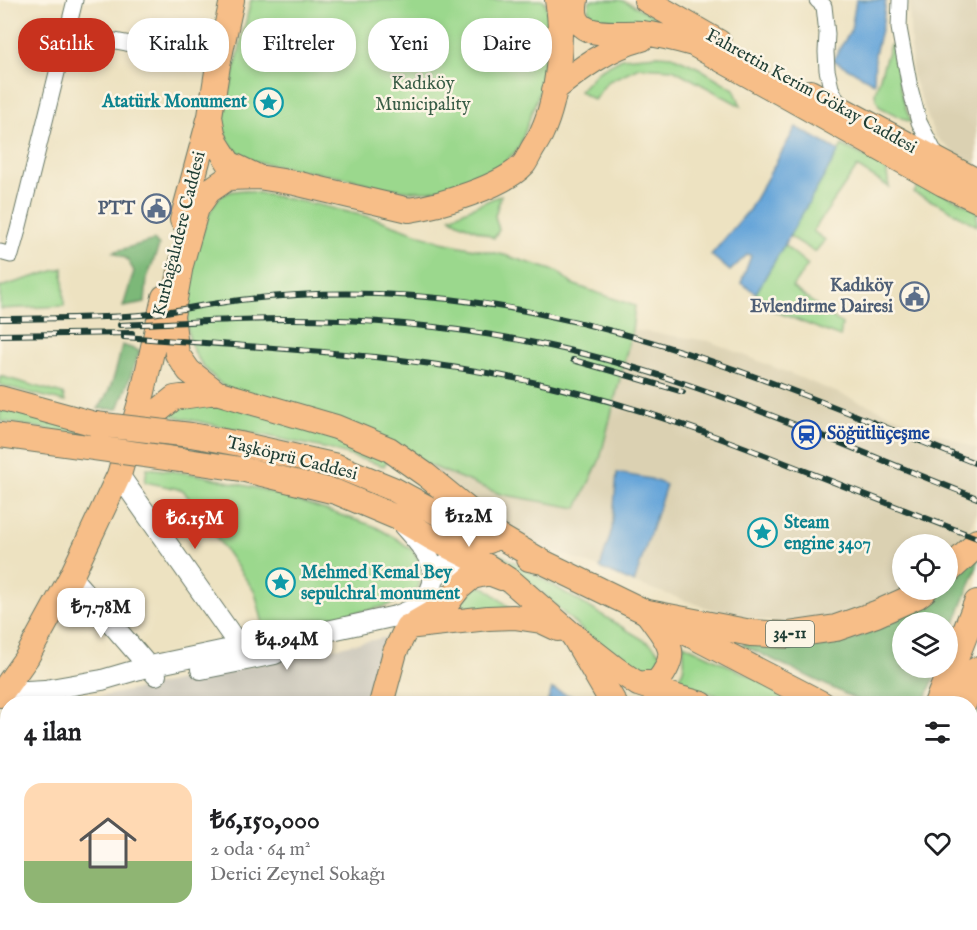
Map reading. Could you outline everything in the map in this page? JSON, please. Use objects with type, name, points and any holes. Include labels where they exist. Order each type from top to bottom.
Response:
[{"type":"highway","points":[[958,562],[977,542]]},
{"type":"highway","name":"34-11","points":[[648,613],[751,633],[788,635],[836,628],[907,600]]},
{"type":"highway","points":[[940,696],[977,603]]},
{"type":"highway","points":[[575,637],[609,696]]},
{"type":"highway","points":[[966,696],[977,670]]},
{"type":"main road","name":"Kurbağalıdere Caddesi","points":[[228,18],[232,0]]},
{"type":"main road","points":[[543,562],[497,535],[426,475],[389,449],[336,427],[216,392],[189,371],[177,354],[172,316],[181,265],[198,208],[209,191],[228,178],[258,177],[295,183],[409,210],[422,209],[454,200],[495,183],[524,164],[542,131],[554,90],[560,38],[557,0]]},
{"type":"main road","name":"Fahrettin Kerim Gökay Caddesi","points":[[576,0],[574,9],[576,19],[591,32],[658,35],[693,44],[944,184],[977,200]]},
{"type":"main road","name":"Fahrettin Kerim Gökay Caddesi","points":[[646,0],[756,64],[977,181]]},
{"type":"main road","points":[[554,90],[595,59],[623,45],[658,35]]},
{"type":"main road","name":"Kurbağalıdere Caddesi","points":[[121,471],[143,392],[174,248],[210,116],[217,72]]},
{"type":"main road","points":[[210,116],[217,144],[229,163],[258,177]]},
{"type":"main road","points":[[0,695],[27,657],[71,577],[121,471],[158,411],[174,398],[216,392]]},
{"type":"main road","name":"Taşköprü Caddesi","points":[[0,398],[95,424],[191,435],[337,466],[393,489],[521,557],[543,562],[648,613],[808,696]]},
{"type":"main road","name":"Taşköprü Caddesi","points":[[0,435],[241,470],[336,492],[398,518],[487,566],[512,582],[616,669],[639,684],[674,696]]},
{"type":"main road","points":[[383,696],[395,652],[407,627],[446,605],[459,588],[472,577],[489,573],[512,582]]},
{"type":"main road","points":[[639,684],[658,681],[666,671],[670,659],[670,645],[648,613]]},
{"type":"main road","points":[[407,627],[514,617],[541,621],[575,637]]},
{"type":"street","points":[[70,18],[75,0]]},
{"type":"street","points":[[817,0],[824,6],[827,70],[831,88],[840,107]]},
{"type":"street","points":[[900,0],[899,28],[910,88],[919,122],[940,162]]},
{"type":"street","points":[[5,253],[18,230],[57,72]]},
{"type":"street","points":[[121,471],[240,647]]},
{"type":"street","points":[[71,696],[240,647],[352,626],[410,611],[422,603],[432,587],[433,568],[424,550],[398,518]]},
{"type":"street","points":[[434,578],[444,566],[452,562],[461,565],[467,574],[459,588]]},
{"type":"street","points":[[71,577],[154,672]]},
{"type":"street","points":[[0,695],[154,672],[407,627]]},
{"type":"shaded area","points":[[909,0],[977,0],[977,166],[968,165],[935,136],[912,75]]},
{"type":"shaded area","points":[[243,190],[377,219],[441,242],[504,255],[558,272],[572,284],[635,306],[633,330],[709,341],[977,449],[977,511],[963,545],[958,549],[958,534],[892,534],[892,595],[873,605],[826,620],[780,623],[738,616],[634,583],[665,485],[617,474],[612,529],[600,568],[525,540],[477,511],[196,357],[188,332],[188,302],[206,223]]},
{"type":"shaded area","points":[[397,635],[378,696],[104,696]]},
{"type":"green space","name":"Kadıköy Municipality","points":[[251,0],[544,0],[548,18],[461,18],[461,72],[544,72],[541,87],[519,148],[503,164],[488,173],[453,187],[412,191],[379,187],[351,179],[251,161],[231,146],[225,136],[222,123],[241,42],[241,72],[356,72],[356,18],[247,18]]},
{"type":"green space","points":[[590,0],[620,0],[629,3],[680,30],[606,24],[594,19],[588,9]]},
{"type":"green space","points":[[890,45],[893,45],[902,95],[912,123],[880,107],[876,99],[875,93]]},
{"type":"green space","points":[[672,56],[699,68],[734,89],[741,106],[673,69],[639,67],[607,82],[594,100],[579,91],[598,71],[622,58]]},
{"type":"green space","points":[[842,145],[886,167],[889,187],[857,167],[813,231],[825,240],[815,252],[789,236]]},
{"type":"green space","points":[[920,182],[977,210],[977,226],[943,206],[914,193]]},
{"type":"green space","points":[[243,190],[377,219],[441,242],[504,255],[558,272],[572,284],[635,306],[632,330],[600,459],[577,508],[500,494],[223,386],[205,369],[190,342],[187,327],[192,268],[202,232],[214,204],[227,193]]},
{"type":"green space","points":[[501,195],[495,216],[499,230],[494,238],[450,217]]},
{"type":"green space","points":[[154,240],[159,246],[147,278],[145,303],[123,307],[134,271],[127,259],[113,252]]},
{"type":"green space","points":[[784,245],[808,265],[792,287],[842,324],[840,337],[767,308],[757,297],[756,293]]},
{"type":"green space","points":[[63,268],[64,306],[0,309],[0,287]]},
{"type":"green space","points":[[122,345],[140,351],[118,409],[98,409],[116,370]]},
{"type":"green space","points":[[0,376],[63,394],[65,402],[0,385]]},
{"type":"green space","points":[[202,399],[331,432],[388,459],[384,466],[328,449],[168,415],[172,410]]},
{"type":"green space","points":[[0,407],[88,431],[86,436],[0,421]]},
{"type":"green space","points":[[147,468],[195,474],[264,490],[374,526],[413,551],[422,565],[419,587],[400,602],[366,611],[264,628],[255,592],[183,490],[145,482]]},
{"type":"green space","points":[[496,553],[652,645],[661,654],[657,667],[649,674],[633,671],[612,658]]},
{"type":"green space","points":[[977,553],[977,566],[958,615],[958,612],[910,612],[929,600],[958,600],[958,574]]},
{"type":"green space","points":[[477,586],[486,588],[514,611],[444,614]]},
{"type":"green space","points":[[892,621],[892,678],[934,678],[927,696],[849,696],[742,645],[748,642],[796,647],[824,646],[851,640]]},
{"type":"green space","points":[[683,644],[792,696],[719,696],[674,683],[681,674]]},
{"type":"water","points":[[856,0],[886,0],[875,54],[874,83],[833,60],[851,30]]},
{"type":"water","points":[[796,127],[839,151],[756,293],[741,283],[751,256],[748,254],[730,271],[711,255],[749,210]]},
{"type":"water","points":[[617,473],[651,479],[666,485],[634,583],[600,568],[612,529]]},
{"type":"water","points":[[552,689],[571,696],[550,696]]},
{"type":"railway","points":[[0,319],[132,316],[217,303],[321,294],[359,293],[456,300],[533,312],[609,330],[684,352],[832,406],[977,464]]},
{"type":"railway","points":[[120,325],[225,320],[320,319],[417,325],[482,333],[545,345],[656,374],[764,412],[977,498]]},
{"type":"railway","points":[[0,335],[132,333]]},
{"type":"railway","points":[[124,337],[389,359],[494,374],[580,393],[714,436],[977,538]]},
{"type":"railway","points":[[573,360],[683,392]]},
{"type":"place","name":"Atatürk Monument","points":[[268,102]]},
{"type":"place","name":"PTT","points":[[156,209]]},
{"type":"place","name":"Kadıköy Evlendirme Dairesi","points":[[914,296]]},
{"type":"place","name":"Söğütlüçeşme","points":[[806,434]]},
{"type":"place","name":"Steam engine 3407","points":[[763,533]]},
{"type":"place","name":"Mehmed Kemal Bey sepulchral monument","points":[[280,583]]}]
